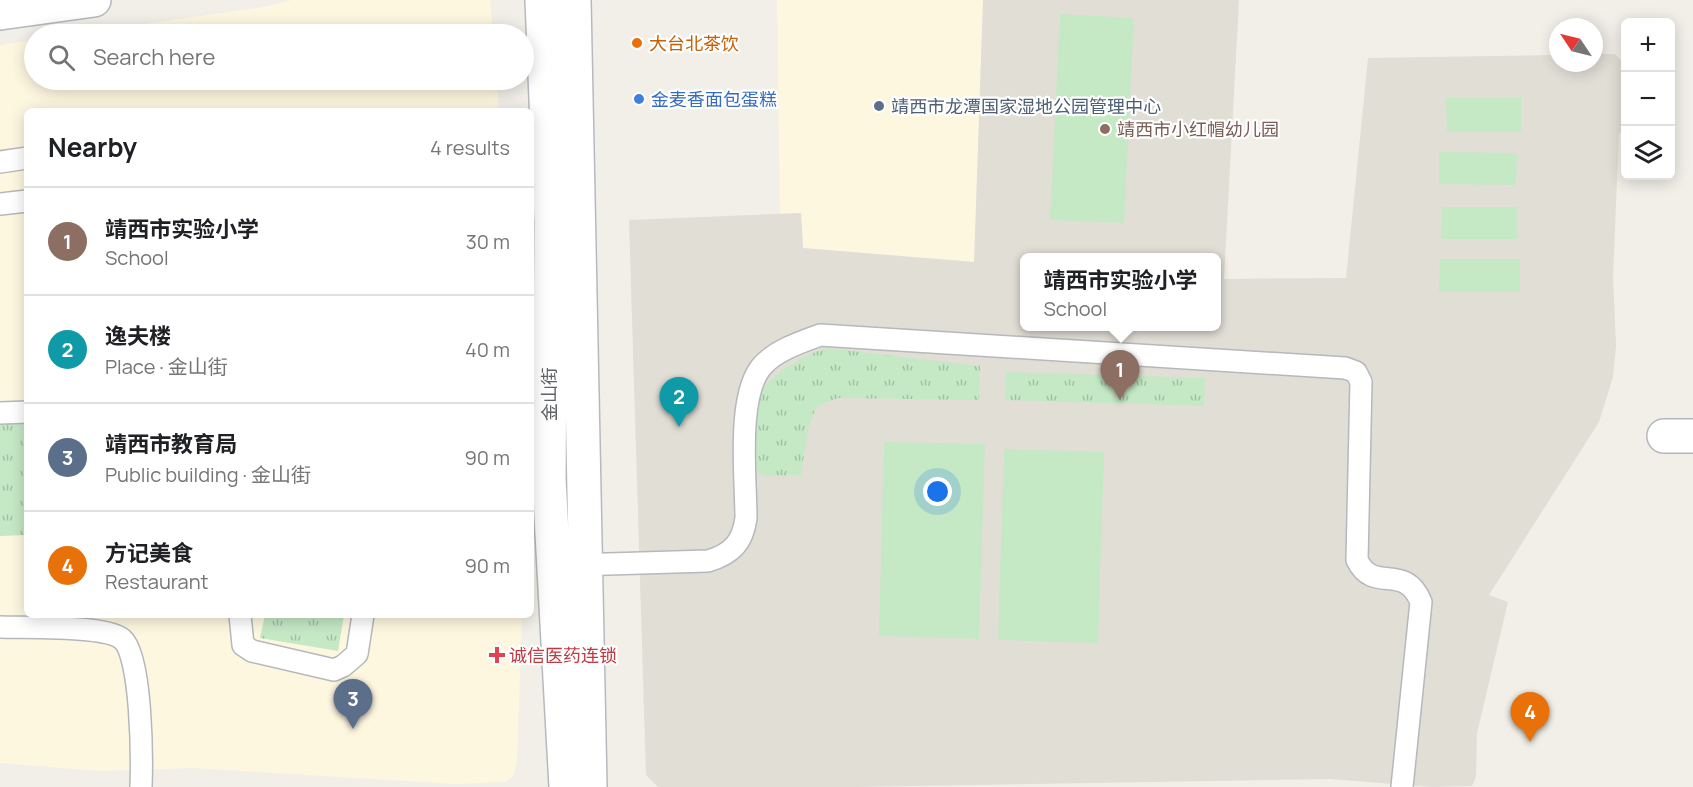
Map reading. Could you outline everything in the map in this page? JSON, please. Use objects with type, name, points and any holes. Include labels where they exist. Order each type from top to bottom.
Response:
[{"type":"main road","points":[[0,13],[94,0]]},
{"type":"main road","name":"金山街","points":[[542,0],[551,223],[540,463],[554,566],[566,787]]},
{"type":"main road","name":"金山街","points":[[574,0],[588,564],[590,787]]},
{"type":"lane","points":[[0,162],[24,158]]},
{"type":"lane","points":[[0,204],[24,201]]},
{"type":"lane","points":[[554,566],[708,561],[725,556],[744,535],[746,518],[745,404],[753,382],[763,365],[797,343],[820,335],[1345,368],[1356,372],[1361,382],[1357,560],[1363,572],[1371,577],[1404,581],[1415,588],[1421,602],[1402,787]]},
{"type":"lane","points":[[0,413],[24,412]]},
{"type":"lane","points":[[540,463],[584,446]]},
{"type":"lane","points":[[540,463],[585,480]]},
{"type":"lane","points":[[240,618],[243,645],[252,651],[334,670],[343,666],[357,654],[363,618]]},
{"type":"lane","points":[[0,627],[77,622],[123,639],[132,655],[137,688],[141,787]]},
{"type":"shaded area","points":[[292,0],[490,0],[492,24],[144,24],[264,7]]},
{"type":"shaded area","name":"靖西市龙潭国家湿地公园管理中心","points":[[777,0],[983,0],[975,262],[803,248],[801,213],[780,214]]},
{"type":"shaded area","points":[[983,0],[1239,0],[1224,279],[1346,278],[1368,58],[1549,55],[1549,72],[1603,72],[1603,54],[1615,54],[1621,61],[1621,132],[1619,133],[1613,278],[1616,346],[1613,377],[1599,422],[1489,595],[1508,602],[1477,733],[1476,777],[1472,786],[1431,787],[1330,779],[856,787],[658,787],[646,775],[629,220],[801,213],[803,248],[974,262]]},
{"type":"shaded area","points":[[24,41],[24,90],[498,90],[499,108],[24,108],[24,618],[522,618],[517,762],[513,777],[505,782],[456,784],[193,768],[101,771],[0,763],[0,45]]},
{"type":"green space","points":[[1060,14],[1134,18],[1124,223],[1050,220]]},
{"type":"green space","points":[[1446,98],[1521,98],[1521,132],[1447,132]]},
{"type":"green space","points":[[1439,152],[1517,153],[1516,185],[1439,184]]},
{"type":"green space","points":[[1442,207],[1517,207],[1517,239],[1441,239]]},
{"type":"green space","points":[[1440,259],[1520,259],[1520,292],[1439,292]]},
{"type":"green space","points":[[827,348],[980,366],[979,400],[839,398],[828,401],[818,407],[811,420],[801,475],[764,476],[757,471],[756,463],[755,416],[761,392],[776,375],[786,368],[808,355]]},
{"type":"green space","points":[[1006,372],[1205,378],[1204,406],[1005,400]]},
{"type":"green space","points":[[24,418],[24,535],[0,536],[0,420]]},
{"type":"green space","points":[[884,442],[985,444],[979,639],[879,636]]},
{"type":"green space","points":[[1004,449],[1104,452],[1098,643],[998,640]]},
{"type":"green space","points":[[264,618],[344,618],[338,651],[260,638]]},
{"type":"place","name":"大台北茶饮","points":[[637,43]]},
{"type":"place","name":"金麦香面包蛋糕","points":[[639,99]]},
{"type":"place","name":"靖西市龙潭国家湿地公园管理中心","points":[[879,106]]},
{"type":"place","name":"靖西市小红帽幼儿园","points":[[1105,129]]},
{"type":"place","name":"靖西市实验小学","points":[[1120,400]]},
{"type":"place","name":"逸夫楼","points":[[679,427]]},
{"type":"place","name":"诚信医药连锁","points":[[497,655]]},
{"type":"place","name":"靖西市教育局","points":[[353,729]]},
{"type":"place","name":"方记美食","points":[[1530,742]]}]
